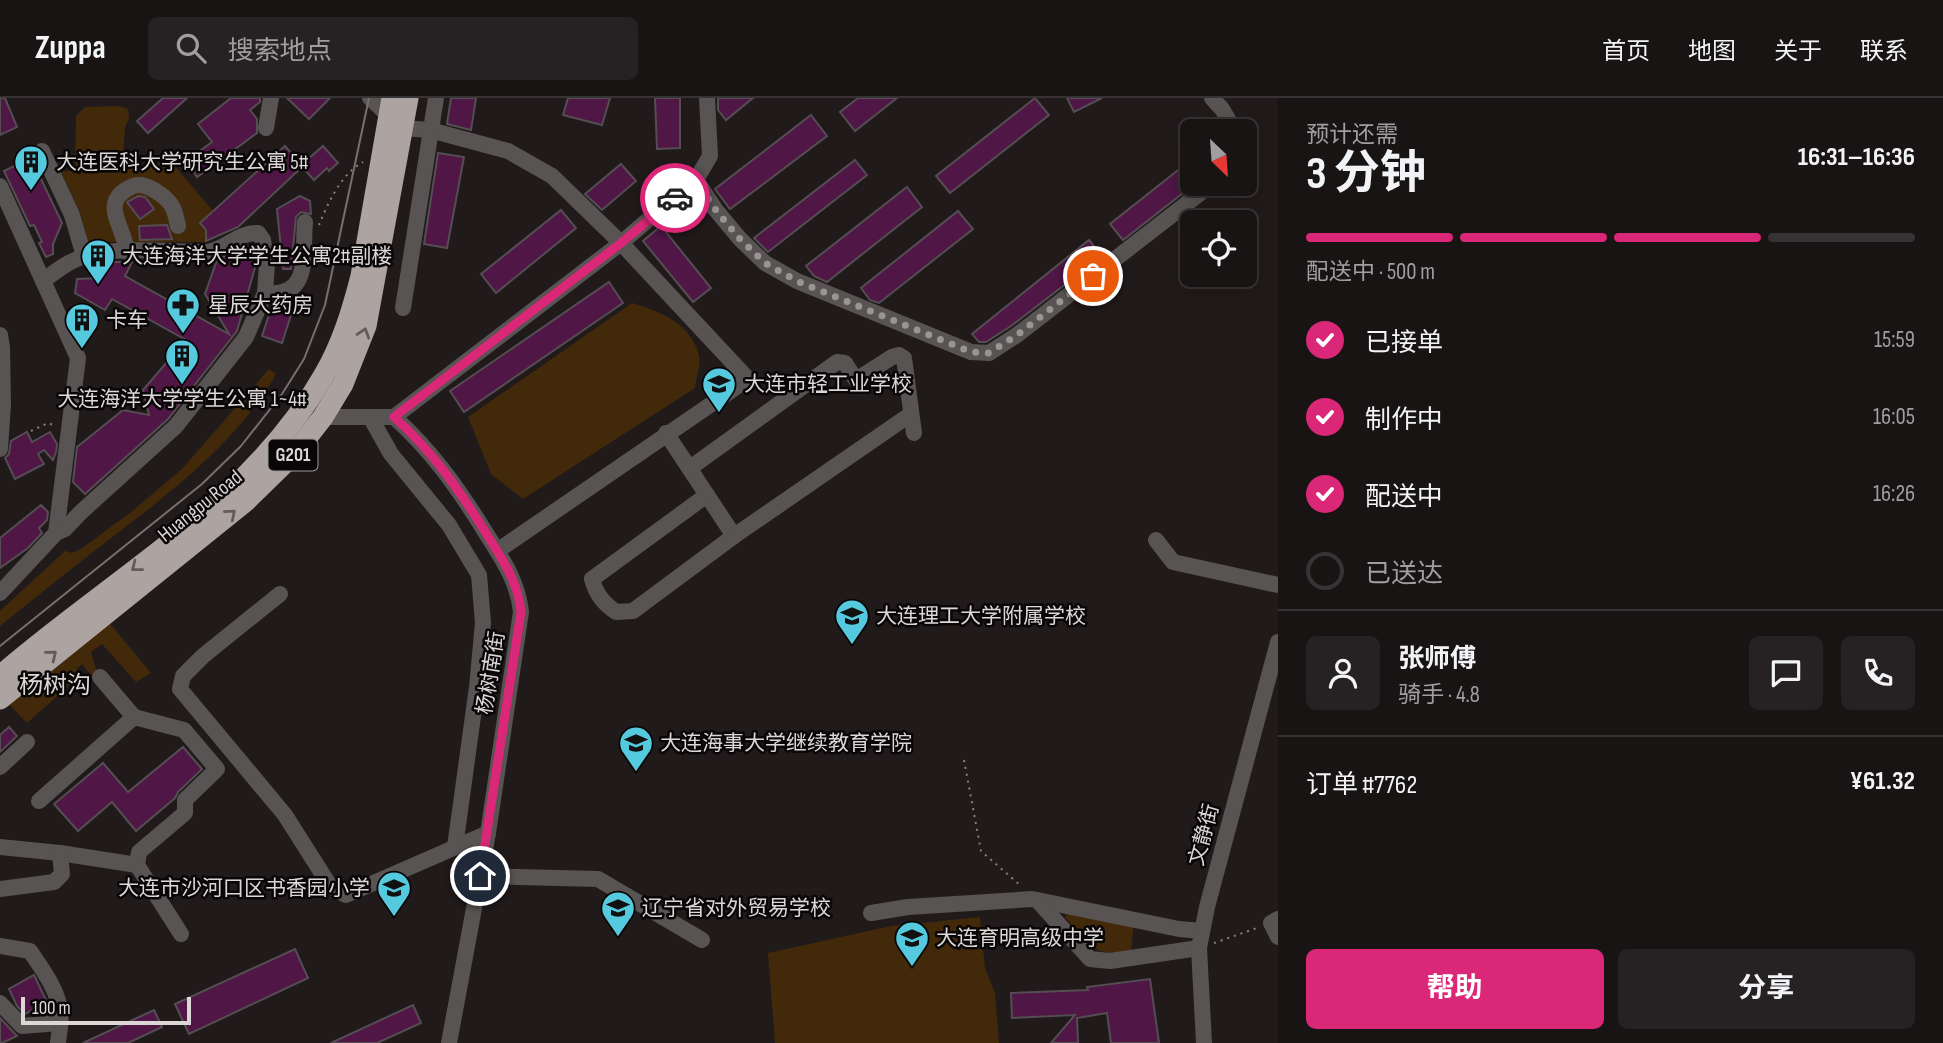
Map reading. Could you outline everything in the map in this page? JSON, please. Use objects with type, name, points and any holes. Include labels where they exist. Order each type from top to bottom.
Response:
[{"type":"highway","name":"Huangpu Road","points":[[0,676],[231,491],[269,453],[296,420],[325,374],[346,329],[361,276],[383,152],[394,114],[408,98]]},
{"type":"highway","name":"Huangpu Road","points":[[0,699],[246,501],[295,453],[323,416],[347,374],[366,326],[394,114]]},
{"type":"street","points":[[266,128],[271,98]]},
{"type":"street","points":[[370,98],[394,114],[430,131],[508,151],[552,176],[621,243],[748,379],[497,551]]},
{"type":"street","points":[[403,308],[436,98]]},
{"type":"street","points":[[323,416],[394,417],[621,243],[696,180],[710,156],[707,98]]},
{"type":"street","points":[[1212,98],[1228,119]]},
{"type":"street","points":[[42,151],[72,215],[84,256]]},
{"type":"street","points":[[696,180],[715,209],[765,263],[797,281],[971,352],[989,353],[1196,196]]},
{"type":"street","points":[[127,252],[127,242],[114,212],[115,202],[123,192],[135,185],[144,185],[170,202],[178,226]]},
{"type":"street","points":[[0,186],[78,358],[56,533]]},
{"type":"street","points":[[265,293],[281,295],[297,282],[303,270],[310,228]]},
{"type":"street","points":[[0,593],[56,533],[65,529],[79,513],[176,426],[246,337],[265,293],[267,264],[263,240],[258,233],[239,236],[218,250],[208,252],[127,252],[84,256],[43,281]]},
{"type":"street","points":[[0,335],[3,404],[0,449]]},
{"type":"street","points":[[690,468],[837,362],[845,363],[856,380],[892,357],[899,355],[904,358],[914,433]]},
{"type":"street","points":[[707,495],[592,579],[603,603],[616,612],[634,611],[734,536],[911,414]]},
{"type":"street","name":"杨树南街","points":[[394,417],[436,459],[456,485],[516,587],[521,612],[488,833],[449,1043]]},
{"type":"street","points":[[373,422],[391,454],[449,525],[479,575],[483,623],[455,847]]},
{"type":"street","points":[[666,433],[734,536]]},
{"type":"street","points":[[1156,540],[1173,562],[1278,585]]},
{"type":"street","points":[[280,594],[203,656],[183,676],[180,689],[285,815],[330,886],[346,895],[488,833]]},
{"type":"street","name":"文静街","points":[[1204,1043],[1205,941],[1278,642]]},
{"type":"street","points":[[100,677],[134,717],[184,730],[217,769],[185,800],[185,813],[139,852],[137,865],[181,934]]},
{"type":"street","points":[[39,801],[134,717]]},
{"type":"street","points":[[0,768],[27,741]]},
{"type":"street","points":[[0,847],[137,865]]},
{"type":"street","points":[[0,889],[54,881],[62,874],[60,853]]},
{"type":"street","points":[[480,876],[598,879],[702,940]]},
{"type":"street","points":[[1037,900],[1090,959],[1110,961],[1205,941]]},
{"type":"street","points":[[871,913],[908,907],[1037,900],[1179,929],[1205,941]]},
{"type":"street","points":[[0,946],[30,951],[57,995],[61,1013],[58,1043]]},
{"type":"street","points":[[0,1003],[22,1026],[59,1023]]},
{"type":"path","points":[[310,228],[351,169],[383,152]]},
{"type":"path","points":[[964,760],[981,850],[1037,900]]},
{"type":"path","points":[[1205,941],[1276,927]]},
{"type":"shaded area","points":[[120,106],[128,109],[129,118],[125,127],[122,169],[136,165],[150,167],[168,158],[213,211],[206,230],[206,242],[88,242],[80,212],[61,172],[75,170],[76,116],[85,107]]},
{"type":"shaded area","points":[[632,303],[673,320],[689,334],[699,355],[695,388],[523,499],[491,474],[468,417]]},
{"type":"shaded area","points":[[269,369],[276,374],[258,402],[238,427],[191,474],[0,626],[0,611],[65,551],[72,553],[81,549],[182,469]]},
{"type":"shaded area","points":[[107,620],[151,673],[136,682],[102,644],[91,652],[97,672],[93,677],[82,664],[77,668],[78,674],[74,681],[27,723],[7,702]]},
{"type":"shaded area","points":[[1068,912],[1134,923],[1131,951],[1108,952],[1092,947],[1065,917]]},
{"type":"shaded area","points":[[980,917],[985,968],[995,993],[999,1043],[775,1043],[768,953],[891,926]]},
{"type":"building","points":[[0,98],[5,98],[17,127],[0,135]]},
{"type":"building","points":[[163,98],[187,98],[148,133],[137,121]]},
{"type":"building","points":[[231,98],[260,98],[260,102],[250,110],[257,119],[257,133],[197,177],[186,161],[212,142],[198,124]]},
{"type":"building","points":[[287,98],[330,98],[309,119]]},
{"type":"building","points":[[451,98],[476,98],[471,130],[447,124]]},
{"type":"building","points":[[568,98],[610,98],[602,125],[563,115]]},
{"type":"building","points":[[655,98],[680,98],[680,148],[657,149]]},
{"type":"building","points":[[718,98],[753,98],[726,120],[718,110]]},
{"type":"building","points":[[858,98],[897,98],[855,131],[840,112]]},
{"type":"building","points":[[1035,98],[1049,115],[950,193],[936,176]]},
{"type":"building","points":[[1067,98],[1102,98],[1074,112]]},
{"type":"building","points":[[811,115],[827,136],[730,209],[715,189]]},
{"type":"building","points":[[285,146],[301,165],[323,146],[338,163],[329,171],[327,168],[314,180],[302,167],[238,227],[206,241],[206,230],[200,223]]},
{"type":"building","points":[[438,153],[464,157],[447,248],[424,244]]},
{"type":"building","name":"大连医科大学研究生公寓 5#","points":[[31,158],[62,223],[53,244],[53,254],[46,257],[34,225],[30,226],[4,171]]},
{"type":"building","points":[[855,160],[867,175],[768,252],[754,238]]},
{"type":"building","points":[[621,164],[636,181],[602,210],[585,194]]},
{"type":"building","points":[[1180,169],[1180,195],[1123,240],[1110,224]]},
{"type":"building","points":[[907,187],[922,207],[827,282],[814,276],[806,266]]},
{"type":"building","points":[[138,196],[145,197],[154,209],[140,219],[127,202]]},
{"type":"building","points":[[300,196],[310,201],[311,214],[301,212],[296,217],[291,269],[283,269],[277,209]]},
{"type":"building","points":[[561,210],[576,228],[496,293],[481,274]]},
{"type":"building","points":[[958,211],[973,229],[879,303],[870,300],[861,288]]},
{"type":"building","points":[[167,225],[172,239],[140,240],[139,226]]},
{"type":"building","points":[[661,226],[711,288],[693,302],[643,241]]},
{"type":"building","points":[[1089,240],[1102,256],[986,342],[979,342],[972,334]]},
{"type":"building","name":"大连海洋大学学生公寓 1~4#","points":[[246,246],[254,248],[256,264],[237,331],[168,419],[85,494],[73,482],[77,447],[123,410],[149,415],[143,390],[186,340],[112,299],[105,310],[75,293],[77,279],[100,278],[114,262],[132,262],[125,276],[229,334],[205,294],[217,260]]},
{"type":"building","points":[[609,282],[623,303],[464,412],[450,391]]},
{"type":"building","points":[[273,303],[293,309],[282,343],[262,336]]},
{"type":"building","points":[[27,432],[32,442],[50,432],[57,444],[56,452],[53,460],[44,450],[38,454],[44,464],[15,479],[5,458],[9,454],[11,441]]},
{"type":"building","points":[[41,505],[48,512],[47,520],[39,528],[42,533],[28,548],[0,568],[0,538]]},
{"type":"building","points":[[9,727],[17,736],[0,752],[0,735]]},
{"type":"building","points":[[183,747],[202,769],[175,798],[136,831],[112,802],[78,831],[54,804],[103,763],[128,792]]},
{"type":"building","points":[[295,949],[308,978],[189,1034],[175,1004]]},
{"type":"building","points":[[34,975],[47,1002],[25,1014],[17,1006],[9,989]]},
{"type":"building","points":[[1150,979],[1159,1043],[1111,1043],[1107,1013],[1077,1018],[1078,1043],[1051,1043],[1075,1015],[1012,1018],[1011,993],[1088,990],[1087,987]]},
{"type":"building","points":[[413,1005],[421,1023],[377,1043],[331,1043]]},
{"type":"building","points":[[154,1010],[162,1027],[128,1043],[83,1043]]},
{"type":"building","points":[[0,1018],[17,1036],[2,1043],[0,1043]]},
{"type":"tram line","points":[[0,646],[202,484],[241,446],[282,394],[304,359],[325,305],[369,98]]},
{"type":"way so far","points":[[675,198],[696,180],[715,209],[765,263],[797,281],[971,352],[989,353],[1017,335],[1093,276]]},
{"type":"place","name":"大连医科大学研究生公寓 5#","points":[[31,192]]},
{"type":"place","name":"大连海洋大学学生公寓2#副楼","points":[[98,286]]},
{"type":"place","name":"星辰大药房","points":[[183,335]]},
{"type":"place","name":"卡车","points":[[82,350]]},
{"type":"place","name":"大连海洋大学学生公寓 1~4#","points":[[182,386]]},
{"type":"place","name":"大连市轻工业学校","points":[[719,414]]},
{"type":"place","name":"大连理工大学附属学校","points":[[852,646]]},
{"type":"place","name":"大连海事大学继续教育学院","points":[[636,773]]},
{"type":"place","name":"大连市沙河口区书香园小学","points":[[394,918]]},
{"type":"place","name":"辽宁省对外贸易学校","points":[[618,938]]},
{"type":"place","name":"大连育明高级中学","points":[[912,968]]},
{"type":"district","name":"杨树沟","points":[[55,685]]},
{"type":"route","points":[[480,876],[521,612],[520,599],[508,568],[456,485],[436,459],[394,417],[621,243],[675,198]]}]
